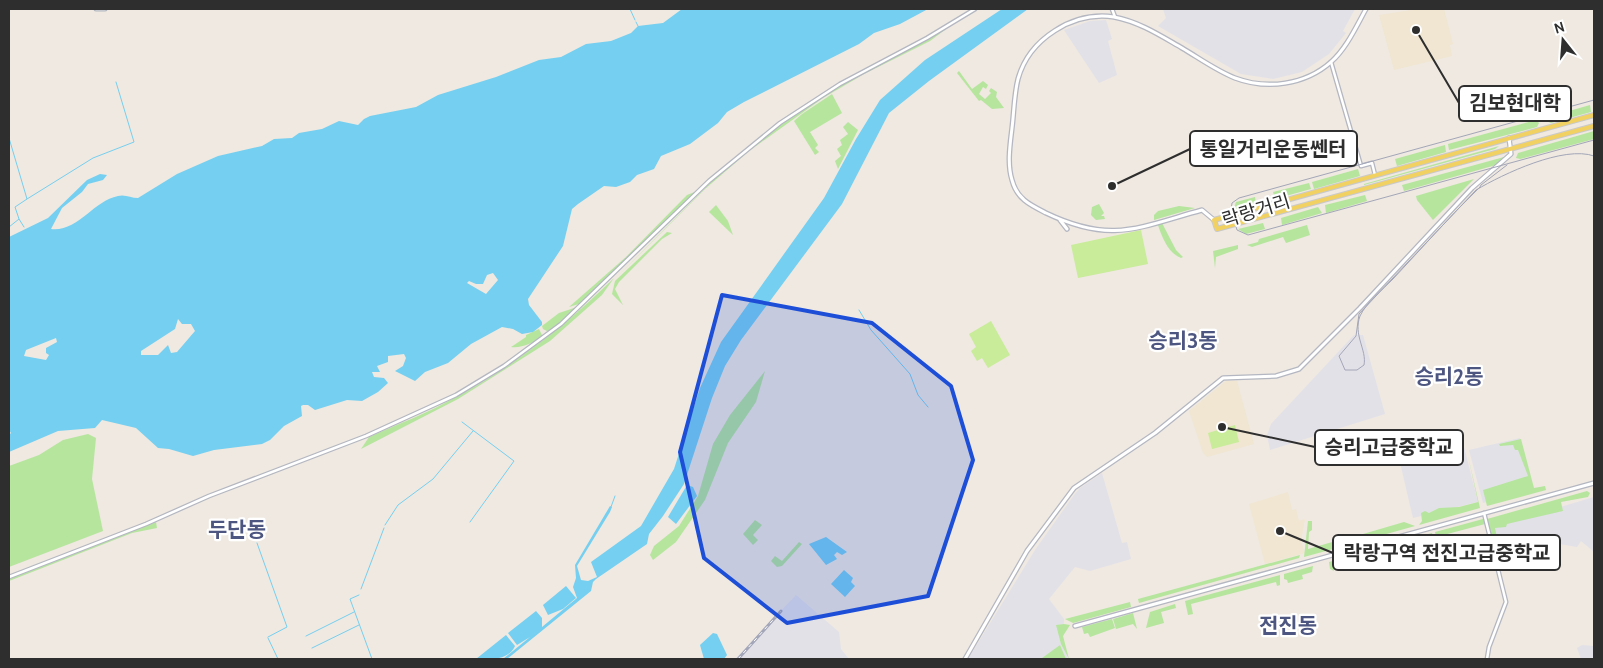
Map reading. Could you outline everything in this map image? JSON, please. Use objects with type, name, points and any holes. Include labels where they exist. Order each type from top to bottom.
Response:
[{"type":"main road","points":[[1214,220],[1202,210],[1112,232],[1089,229],[1030,206],[1019,196],[1012,181],[1009,167],[1016,88],[1026,60],[1040,43],[1063,25],[1084,18],[1115,18],[1134,22],[1151,30],[1227,74],[1248,82],[1270,85],[1288,83],[1312,74],[1331,62],[1340,52],[1366,9]]},
{"type":"main road","name":"락랑거리","points":[[1594,115],[1214,220],[1217,229],[1594,126]]},
{"type":"main road","points":[[965,659],[1027,551],[1074,488],[1155,433],[1222,378],[1276,376],[1299,369],[1366,302],[1472,188],[1511,154],[1509,138]]},
{"type":"main road","points":[[1055,217],[1068,229]]},
{"type":"main road","points":[[1075,626],[1594,483]]},
{"type":"street","points":[[96,9],[105,9]]},
{"type":"street","points":[[9,577],[146,524],[209,496],[374,433],[456,395],[504,366],[561,324],[746,148],[780,123],[840,84],[927,38],[975,9]]},
{"type":"street","points":[[1112,9],[1115,18]]},
{"type":"street","points":[[1331,62],[1361,166],[1372,163],[1375,176]]},
{"type":"street","points":[[1484,513],[1506,602],[1488,647],[1487,659]]},
{"type":"highlighted area","points":[[722,295],[872,323],[951,386],[973,460],[928,596],[787,623],[704,558],[680,452]]},
{"type":"shaded area","points":[[1163,9],[1355,9],[1343,31],[1346,33],[1329,54],[1302,72],[1273,79],[1241,74],[1158,26],[1166,18]]},
{"type":"shaded area","points":[[1418,9],[1444,9],[1453,44],[1450,45],[1452,56],[1394,70],[1379,15]]},
{"type":"shaded area","points":[[1106,20],[1112,39],[1108,41],[1117,75],[1099,83],[1064,30],[1090,21]]},
{"type":"shaded area","points":[[1354,335],[1363,335],[1385,414],[1270,450],[1267,435],[1271,424]]},
{"type":"shaded area","points":[[1226,381],[1237,381],[1254,444],[1207,457],[1203,453],[1189,411]]},
{"type":"shaded area","points":[[1461,435],[1478,502],[1413,518],[1395,441],[1406,441],[1410,452],[1455,441],[1455,436]]},
{"type":"shaded area","points":[[1520,438],[1533,490],[1483,503],[1469,450]]},
{"type":"shaded area","points":[[1102,473],[1122,543],[1127,542],[1131,559],[1090,571],[1075,567],[1049,599],[1064,619],[1063,639],[1068,659],[968,659],[1035,550],[1074,495],[1080,488]]},
{"type":"shaded area","points":[[1288,492],[1292,510],[1296,509],[1299,521],[1305,519],[1301,541],[1305,553],[1265,564],[1249,504]]},
{"type":"shaded area","points":[[1594,497],[1594,552],[1581,541],[1577,547],[1547,542],[1536,546],[1526,565],[1521,560],[1515,565],[1499,563],[1495,548],[1498,547],[1493,527]]},
{"type":"shaded area","points":[[796,595],[839,632],[841,649],[849,659],[735,659]]},
{"type":"shaded area","points":[[1582,645],[1594,646],[1594,659],[1581,659],[1577,648]]},
{"type":"green space","points":[[946,29],[930,41],[864,74],[823,98],[749,151],[705,189],[616,278],[718,175],[763,137],[833,90]]},
{"type":"green space","points":[[959,71],[972,89],[983,81],[988,85],[986,89],[983,87],[979,94],[985,99],[991,93],[989,91],[991,88],[997,92],[996,97],[1004,108],[992,109],[981,100],[979,101],[957,73]]},
{"type":"green space","points":[[832,94],[842,113],[810,132],[818,145],[815,148],[819,152],[815,155],[794,121]]},
{"type":"green space","points":[[1590,105],[1591,112],[1551,123],[1546,121],[1548,117]]},
{"type":"green space","points":[[1536,120],[1539,123],[1537,127],[1449,150],[1448,144]]},
{"type":"green space","points":[[848,122],[858,130],[838,169],[835,161],[841,156],[837,149],[842,145],[840,140],[848,134],[843,127]]},
{"type":"green space","points":[[1594,131],[1594,139],[1520,159],[1516,158],[1518,153]]},
{"type":"green space","points":[[1445,145],[1446,152],[1397,166],[1395,159]]},
{"type":"green space","points":[[1499,146],[1495,149],[1364,185],[1364,184]]},
{"type":"green space","points":[[1504,157],[1496,165],[1404,191],[1402,185]]},
{"type":"green space","points":[[1358,169],[1360,176],[1314,189],[1312,182]]},
{"type":"green space","points":[[1474,179],[1433,220],[1417,200],[1416,196]]},
{"type":"green space","points":[[1309,183],[1311,189],[1275,199],[1273,192]]},
{"type":"green space","points":[[697,191],[582,303],[569,307],[626,257],[687,195]]},
{"type":"green space","points":[[1365,195],[1367,201],[1326,213],[1325,205]]},
{"type":"green space","points":[[1255,197],[1256,204],[1233,210],[1236,202]]},
{"type":"green space","points":[[1099,204],[1104,213],[1101,216],[1104,216],[1105,219],[1096,220],[1091,215],[1092,207]]},
{"type":"green space","points":[[716,205],[728,221],[733,235],[709,212]]},
{"type":"green space","points":[[1179,206],[1195,208],[1154,220],[1154,215],[1158,211]]},
{"type":"green space","points":[[1318,207],[1322,213],[1282,225],[1281,218]]},
{"type":"green space","points":[[1162,223],[1176,250],[1183,257],[1176,256],[1166,244],[1158,225]]},
{"type":"green space","points":[[1263,223],[1265,229],[1246,234],[1238,229]]},
{"type":"green space","points":[[1307,225],[1310,235],[1286,243],[1283,237],[1252,247],[1247,245],[1258,242],[1259,239]]},
{"type":"green space","points":[[1141,230],[1148,264],[1078,278],[1071,245]]},
{"type":"green space","points":[[667,232],[672,233],[662,239],[619,282],[615,289],[623,305],[612,294],[615,281]]},
{"type":"green space","points":[[1238,245],[1238,249],[1216,257],[1215,268],[1213,251]]},
{"type":"green space","points":[[614,278],[602,295],[550,341],[458,399],[361,449],[369,437],[445,403],[499,372],[559,328]]},
{"type":"green space","points":[[577,307],[549,332],[543,329],[542,326],[559,313]]},
{"type":"green space","points":[[991,321],[1010,355],[988,368],[982,358],[977,361],[971,351],[976,347],[969,334]]},
{"type":"green space","points":[[539,329],[543,337],[523,346],[511,347],[526,337],[526,335]]},
{"type":"green space","points":[[765,371],[756,402],[728,443],[705,500],[676,542],[653,560],[650,555],[654,546],[679,526],[698,496],[713,444],[730,415]]},
{"type":"green space","points":[[1235,425],[1239,442],[1212,449],[1208,433]]},
{"type":"green space","points":[[88,434],[96,438],[92,479],[103,531],[9,567],[9,466],[39,455],[63,440]]},
{"type":"green space","points":[[1521,439],[1534,488],[1545,486],[1546,490],[1487,506],[1483,490],[1528,476],[1518,450],[1515,450],[1513,445],[1500,446],[1499,444]]},
{"type":"green space","points":[[1468,456],[1480,508],[1419,525],[1422,521],[1421,513],[1425,511],[1429,513],[1439,508],[1459,507],[1478,502]]},
{"type":"green space","points":[[1587,491],[1590,493],[1588,497],[1561,502],[1563,511],[1507,524],[1506,527],[1495,528],[1498,542],[1494,544],[1487,519]]},
{"type":"green space","points":[[1483,519],[1485,524],[1436,537],[1435,532]]},
{"type":"green space","points":[[755,520],[762,525],[753,535],[758,540],[753,545],[743,534]]},
{"type":"green space","points":[[1308,521],[1312,521],[1312,530],[1309,532],[1308,549],[1360,534],[1362,541],[1304,557]]},
{"type":"green space","points":[[156,522],[157,528],[132,533],[9,581],[9,579]]},
{"type":"green space","points":[[1404,522],[1415,526],[1365,540],[1363,534]]},
{"type":"green space","points":[[1432,533],[1433,538],[1396,548],[1395,543]]},
{"type":"green space","points":[[799,542],[802,544],[782,566],[777,567],[771,561],[775,556],[782,561]]},
{"type":"green space","points":[[1360,553],[1362,559],[1333,566],[1334,571],[1330,569],[1329,562]]},
{"type":"green space","points":[[1300,555],[1299,558],[1139,603],[1138,599]]},
{"type":"green space","points":[[1313,566],[1312,572],[1302,575],[1303,579],[1288,583],[1284,579],[1284,574]]},
{"type":"green space","points":[[1280,575],[1280,585],[1277,586],[1276,582],[1191,604],[1193,614],[1188,615],[1185,601]]},
{"type":"green space","points":[[1130,602],[1131,607],[1073,623],[1065,619]]},
{"type":"green space","points":[[1175,604],[1176,608],[1161,612],[1164,623],[1146,628],[1150,612]]},
{"type":"green space","points":[[1133,613],[1137,629],[1133,624],[1116,629],[1113,619]]},
{"type":"green space","points":[[1112,619],[1115,628],[1090,637],[1088,633],[1084,634],[1082,627]]},
{"type":"green space","points":[[1056,625],[1070,625],[1063,636],[1069,659],[1061,644]]},
{"type":"green space","points":[[1060,645],[1066,659],[1042,658]]},
{"type":"water","points":[[682,9],[928,9],[900,24],[874,33],[859,44],[744,102],[727,112],[718,123],[690,144],[661,156],[654,169],[637,175],[630,182],[616,187],[604,186],[578,204],[572,209],[563,246],[528,299],[529,305],[542,322],[542,325],[533,332],[522,334],[513,329],[502,327],[471,344],[448,363],[425,372],[415,381],[395,371],[403,366],[406,358],[404,354],[388,356],[388,362],[377,366],[380,372],[372,372],[374,377],[384,378],[388,383],[378,392],[362,401],[347,400],[315,410],[308,405],[303,405],[301,406],[302,416],[284,426],[270,440],[262,444],[214,450],[193,456],[158,448],[136,428],[102,420],[95,428],[58,431],[9,452],[9,435],[11,433],[9,430],[9,237],[48,218],[87,180],[100,174],[107,175],[103,180],[88,184],[82,192],[62,208],[51,229],[61,229],[69,226],[109,199],[121,196],[138,198],[177,174],[218,156],[262,146],[274,139],[292,138],[299,133],[322,129],[339,121],[358,125],[370,116],[416,107],[438,95],[496,77],[539,60],[561,57],[586,44],[611,41],[631,33],[638,26],[663,23]],"holes":[[[493,273],[498,280],[486,294],[467,283],[469,281],[483,284],[487,275]],[[178,319],[182,324],[191,324],[195,331],[177,352],[171,353],[168,345],[158,355],[141,355],[141,351],[175,329]],[[56,338],[57,342],[46,348],[46,353],[49,355],[46,360],[24,356],[26,350]]]},
{"type":"water","points":[[1002,9],[1028,9],[929,81],[889,113],[842,204],[741,340],[725,366],[712,398],[684,484],[649,534],[647,544],[596,579],[593,582],[591,591],[507,659],[503,659],[530,637],[517,645],[508,633],[536,611],[542,618],[542,627],[577,598],[573,587],[576,578],[575,565],[610,506],[612,507],[610,512],[577,566],[581,580],[588,581],[597,577],[591,562],[641,526],[674,469],[700,388],[721,342],[824,198],[880,100],[925,60]]},
{"type":"water","points":[[687,485],[693,487],[697,496],[676,524],[668,517]]},
{"type":"water","points":[[826,537],[847,552],[842,555],[837,552],[834,555],[837,559],[826,565],[809,544]]},
{"type":"water","points":[[844,570],[853,578],[851,582],[855,586],[845,597],[831,584]]},
{"type":"water","points":[[566,586],[576,598],[563,609],[548,615],[543,605]]},
{"type":"water","points":[[713,633],[717,634],[727,655],[724,659],[704,659],[700,645]]},
{"type":"water","points":[[506,635],[515,646],[512,651],[504,657],[476,659]]},
{"type":"waterway","points":[[630,9],[635,20]]},
{"type":"waterway","points":[[636,22],[638,26]]},
{"type":"waterway","points":[[27,199],[93,158],[134,142],[116,82]]},
{"type":"waterway","points":[[9,138],[27,199],[15,207],[19,219]]},
{"type":"waterway","points":[[9,227],[19,219],[24,227]]},
{"type":"waterway","points":[[859,310],[871,330],[910,374],[918,395],[928,407]]},
{"type":"waterway","points":[[462,422],[514,461],[470,522]]},
{"type":"waterway","points":[[385,525],[398,505],[433,479],[473,431]]},
{"type":"waterway","points":[[611,507],[615,496]]},
{"type":"waterway","points":[[361,589],[384,528]]},
{"type":"waterway","points":[[257,543],[287,627],[268,637]]},
{"type":"waterway","points":[[359,595],[350,599],[372,659]]},
{"type":"waterway","points":[[306,636],[354,612]]},
{"type":"waterway","points":[[312,648],[359,625]]},
{"type":"waterway","points":[[268,638],[278,659]]},
{"type":"tram line","points":[[1594,100],[1239,198],[1232,203],[1231,210],[1237,230],[1248,235],[1594,140]]},
{"type":"tram line","points":[[1507,165],[1481,185],[1480,187],[1469,198],[1458,209],[1436,232],[1425,244],[1404,267],[1393,279],[1389,283],[1384,287],[1366,306],[1363,311],[1360,316],[1358,323],[1364,354],[1364,365],[1357,370],[1345,370],[1339,356],[1356,336],[1359,314],[1476,190],[1488,183],[1517,169],[1551,158],[1567,154],[1594,156]]},
{"type":"railway","points":[[738,659],[781,611]]},
{"type":"place","name":"김보현대학","points":[[1416,30]]},
{"type":"place","name":"통일거리운동쎈터","points":[[1112,186]]},
{"type":"place","name":"승리고급중학교","points":[[1222,427]]},
{"type":"place","name":"락랑구역 전진고급중학교","points":[[1280,531]]},
{"type":"district","name":"승리3동","points":[[1183,341]]},
{"type":"district","name":"승리2동","points":[[1449,377]]},
{"type":"district","name":"두단동","points":[[237,530]]},
{"type":"district","name":"전진동","points":[[1288,626]]}]
